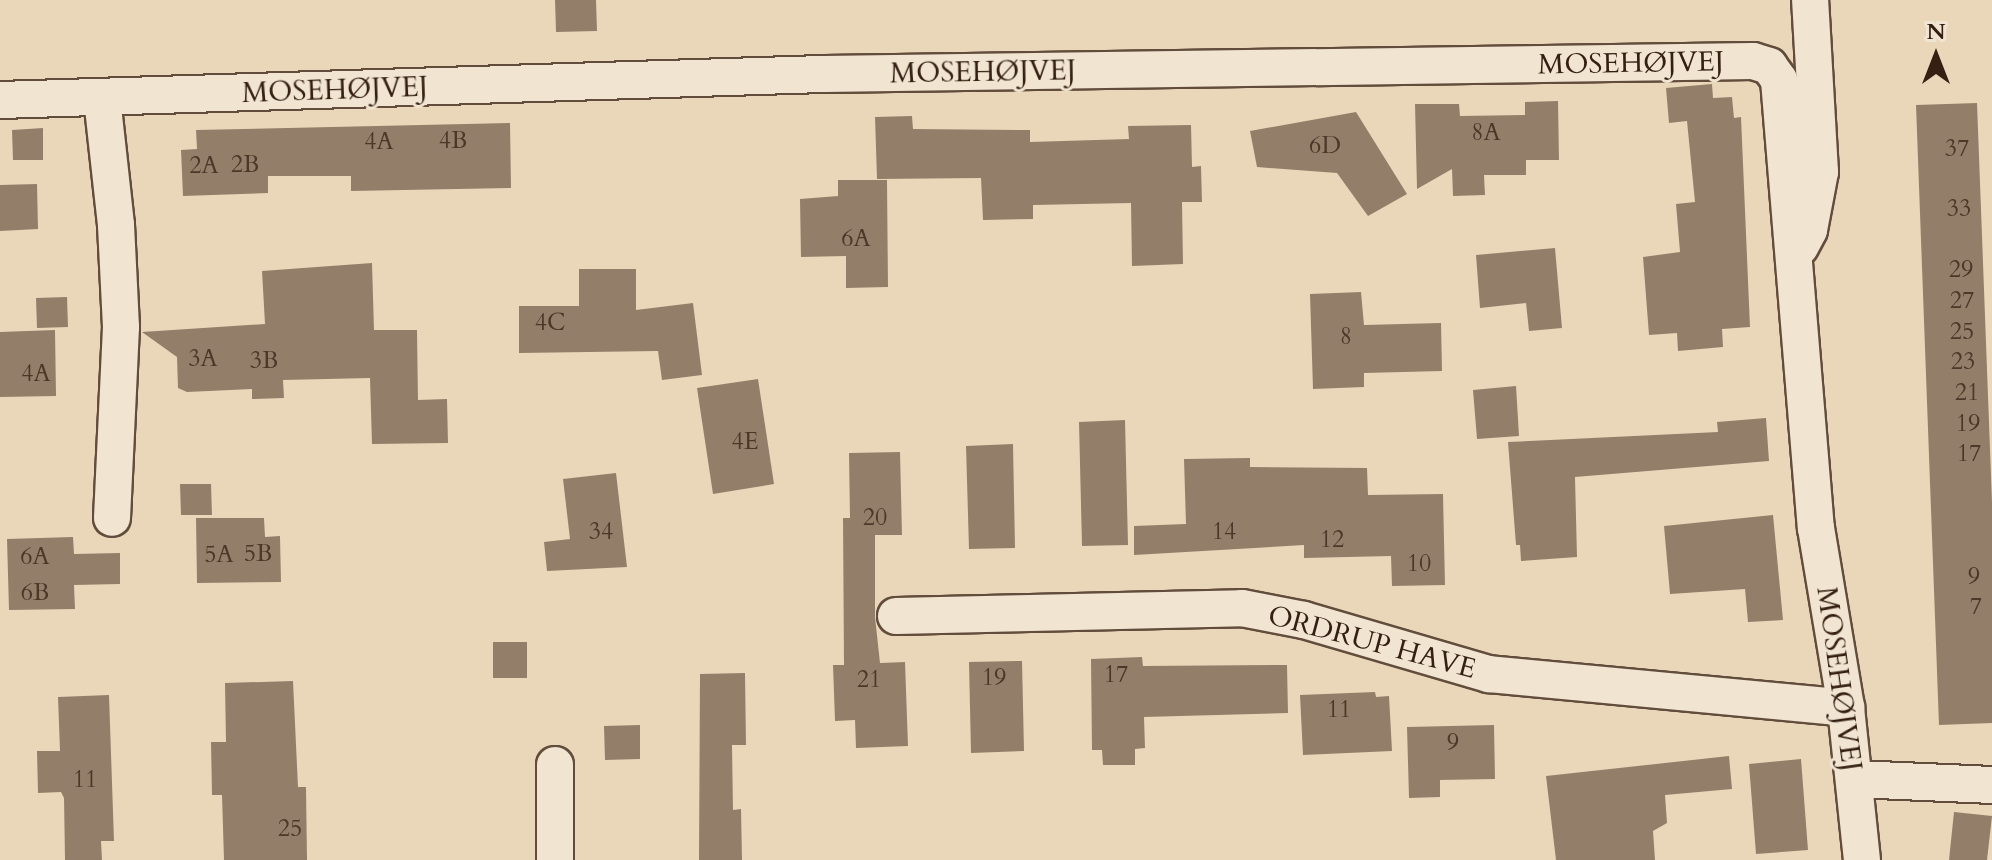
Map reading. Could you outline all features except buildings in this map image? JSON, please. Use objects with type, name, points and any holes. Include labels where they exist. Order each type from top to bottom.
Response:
[{"type":"street","name":"MOSEHØJVEJ","points":[[1794,259],[1809,230],[1820,172],[1810,0]]},
{"type":"street","name":"MOSEHØJVEJ","points":[[0,100],[824,74],[1753,61],[1769,66],[1779,80],[1816,528],[1846,708],[1862,860]]},
{"type":"street","points":[[102,98],[116,225],[121,327],[112,518]]},
{"type":"street","name":"ORDRUP HAVE","points":[[896,616],[1242,608],[1304,620],[1489,674],[1846,708]]},
{"type":"street","points":[[555,765],[555,860]]},
{"type":"street","points":[[1855,779],[1992,785]]}]
